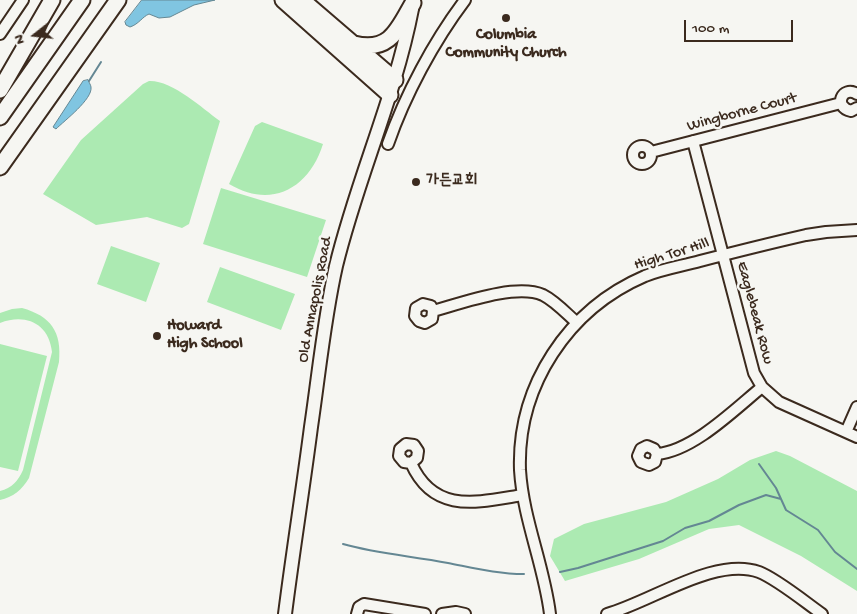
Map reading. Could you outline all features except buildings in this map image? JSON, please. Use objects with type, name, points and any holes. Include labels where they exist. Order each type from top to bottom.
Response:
[{"type":"highway","points":[[0,90],[52,0]]},
{"type":"highway","points":[[0,117],[82,0]]},
{"type":"highway","points":[[0,167],[118,0]]},
{"type":"highway","points":[[89,42],[124,0]]},
{"type":"highway","points":[[284,0],[393,87]]},
{"type":"highway","points":[[302,0],[354,44],[393,87]]},
{"type":"highway","points":[[354,44],[364,47],[385,43],[393,36],[413,1]]},
{"type":"main road","name":"Old Annapolis Road","points":[[286,614],[321,351],[336,268],[351,209],[393,87],[405,46],[413,1]]},
{"type":"street","points":[[1,28],[23,0]]},
{"type":"street","points":[[388,144],[398,116],[408,96],[452,17],[465,0]]},
{"type":"street","name":"Wingborne Court","points":[[651,152],[841,103],[841,97],[847,92],[851,91],[857,94]]},
{"type":"street","points":[[841,103],[848,110],[857,108]]},
{"type":"street","name":"Eaglebeak Row","points":[[693,141],[750,363],[762,387],[779,402],[857,437]]},
{"type":"street","name":"High Tor Hill","points":[[550,614],[545,582],[523,495],[520,448],[522,427],[527,408],[541,373],[550,356],[576,322],[612,293],[647,276],[722,255],[806,235],[857,230]]},
{"type":"street","points":[[433,310],[508,292],[527,290],[551,300],[576,322]]},
{"type":"street","points":[[657,454],[674,451],[694,440],[762,387]]},
{"type":"street","points":[[846,432],[857,407]]},
{"type":"street","points":[[411,463],[421,481],[430,490],[448,500],[467,503],[523,495]]},
{"type":"street","points":[[607,614],[626,611],[706,573],[728,569],[758,572],[818,613]]},
{"type":"street","points":[[357,614],[359,607],[364,604],[425,614]]},
{"type":"street","points":[[442,614],[456,612],[464,614]]},
{"type":"green space","points":[[149,81],[158,82],[177,90],[220,121],[189,224],[182,228],[147,217],[96,225],[43,194],[81,140],[143,84]]},
{"type":"green space","points":[[262,122],[323,144],[317,160],[298,183],[274,194],[259,195],[229,184],[255,126]]},
{"type":"green space","points":[[221,188],[326,220],[307,277],[203,244]]},
{"type":"green space","points":[[111,246],[160,263],[146,302],[97,284]]},
{"type":"green space","points":[[220,267],[295,294],[281,330],[207,302]]},
{"type":"green space","points":[[22,308],[40,316],[52,327],[59,342],[59,362],[29,478],[17,492],[0,500],[0,491],[14,483],[23,470],[52,352],[46,334],[41,327],[34,323],[18,319],[0,323],[0,313]]},
{"type":"green space","points":[[0,344],[47,356],[18,471],[0,467]]},
{"type":"green space","points":[[776,451],[790,456],[857,491],[857,591],[801,556],[739,525],[709,529],[639,559],[565,581],[550,556],[554,539],[584,524],[666,502],[718,479],[750,460]]},
{"type":"water","points":[[142,0],[215,0],[194,5],[170,17],[159,18],[149,14],[133,26],[126,25],[125,22]]},
{"type":"water","points":[[88,80],[91,87],[88,98],[56,129],[53,127],[83,81]]},
{"type":"waterway","points":[[89,81],[101,62]]},
{"type":"waterway","points":[[759,464],[776,488],[786,510],[818,530],[835,552],[857,569]]},
{"type":"waterway","points":[[560,572],[663,541],[685,528],[709,521],[739,505],[766,495],[781,499]]},
{"type":"waterway","points":[[343,544],[486,570],[524,574]]},
{"type":"place","name":"Columbia Community Church","points":[[506,18]]},
{"type":"place","name":"가든교회","points":[[416,182]]},
{"type":"place","name":"Howard High School","points":[[157,336]]}]
